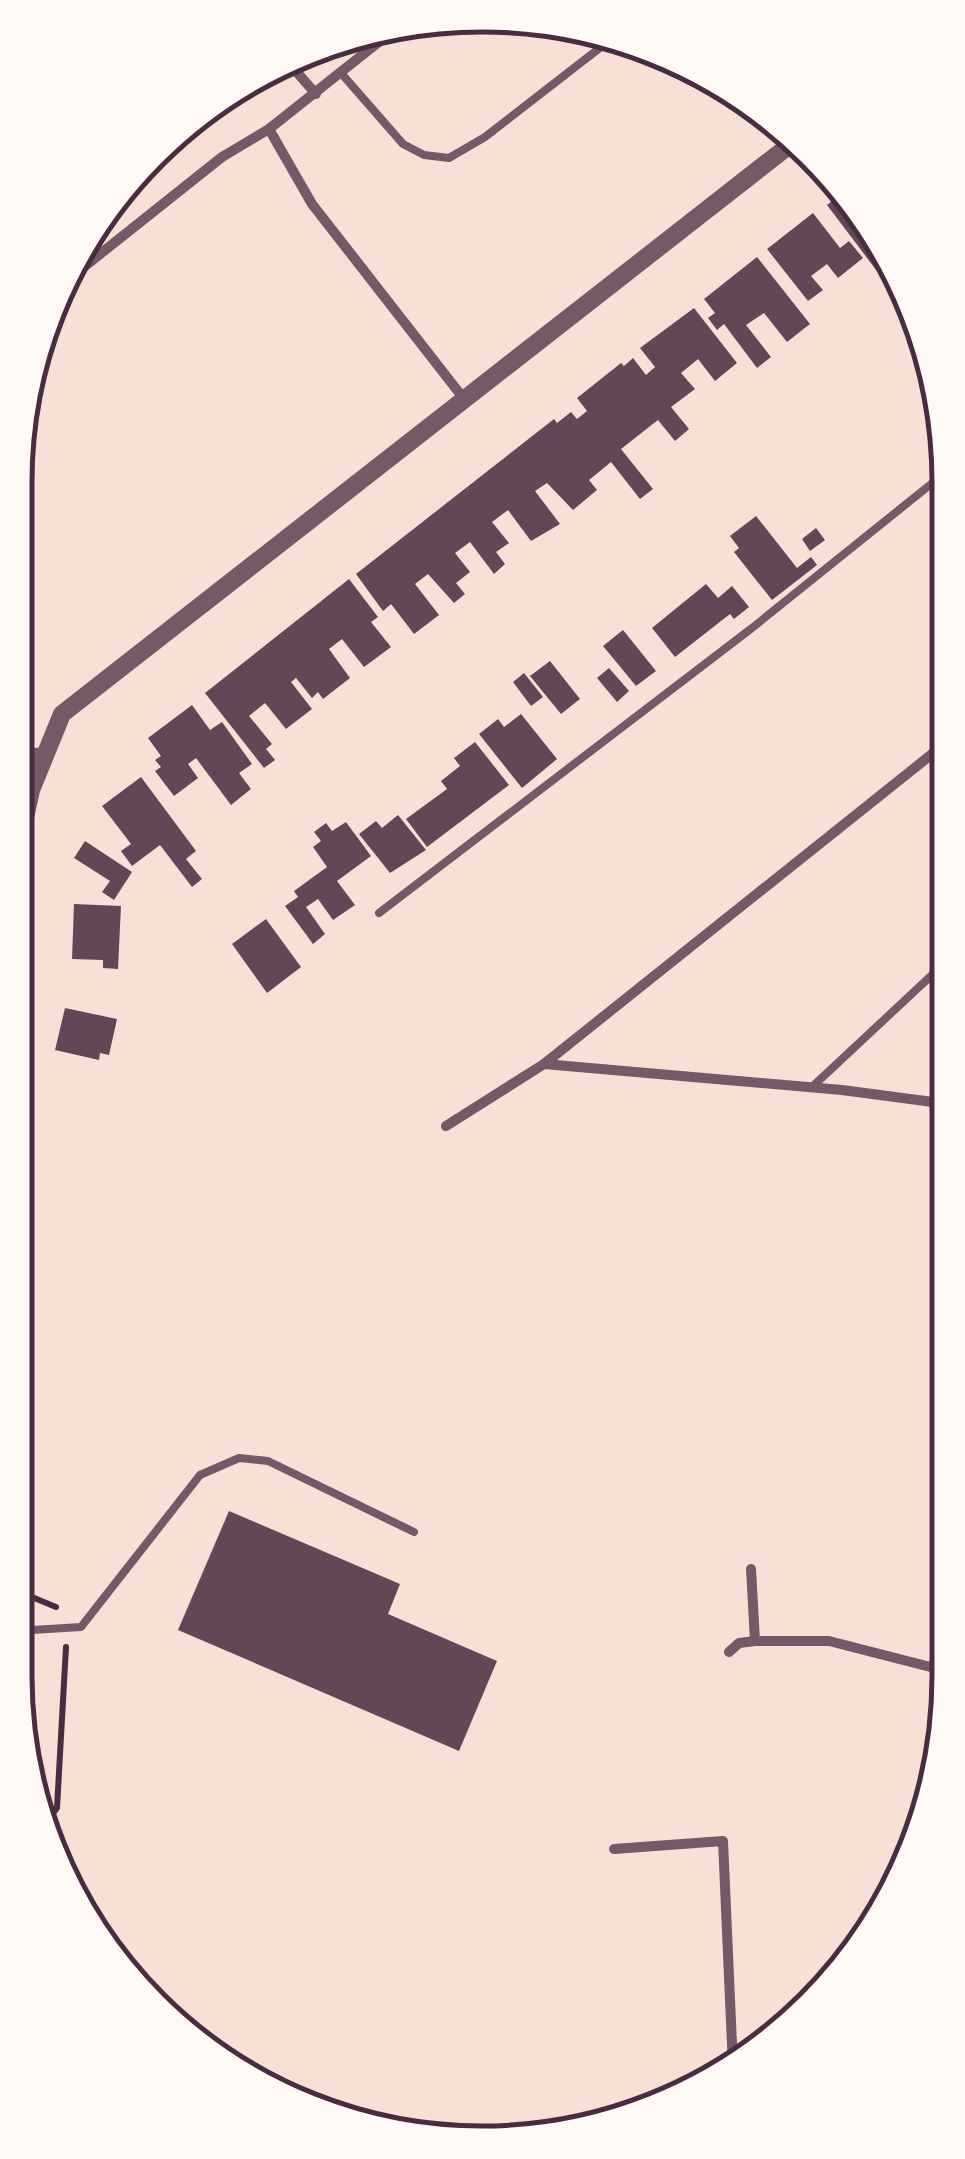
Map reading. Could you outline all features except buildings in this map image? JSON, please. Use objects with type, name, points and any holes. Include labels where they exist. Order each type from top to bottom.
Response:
[{"type":"street","points":[[90,262],[222,157],[269,130],[375,46]]},
{"type":"street","points":[[297,73],[316,94]]},
{"type":"street","points":[[269,130],[312,204],[464,398]]},
{"type":"street","points":[[32,797],[42,757],[62,714],[784,149]]},
{"type":"street","points":[[446,1126],[544,1064],[932,754]]},
{"type":"street","points":[[32,757],[42,757]]},
{"type":"street","points":[[544,1064],[812,1087],[932,1102]]},
{"type":"street","points":[[751,1570],[755,1642]]},
{"type":"street","points":[[729,1652],[736,1644],[829,1641],[932,1667]]},
{"type":"street","points":[[614,1849],[723,1841],[732,2051]]},
{"type":"lane","points":[[341,73],[403,144],[424,155],[449,158],[485,137],[600,48]]},
{"type":"lane","points":[[380,913],[752,628],[932,483]]},
{"type":"lane","points":[[812,1087],[932,975]]},
{"type":"lane","points":[[32,1630],[82,1626],[195,1480],[221,1462],[245,1457],[268,1462],[414,1532]]},
{"type":"path","points":[[32,1597],[66,1611],[57,1808],[54,1812]]}]
